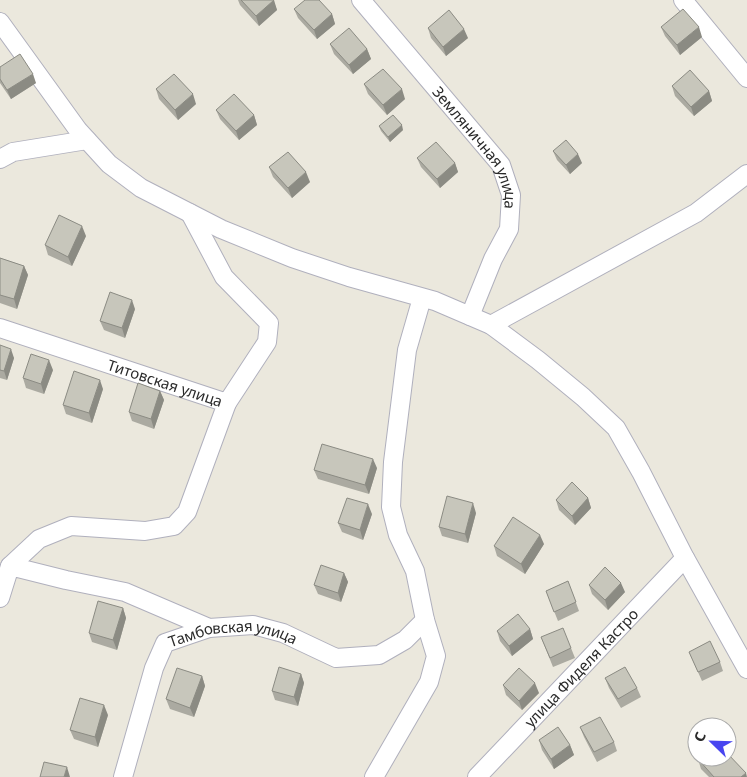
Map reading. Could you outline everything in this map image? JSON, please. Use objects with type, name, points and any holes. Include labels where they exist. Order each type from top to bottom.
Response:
[{"type":"street","name":"Земляничная улица","points":[[361,0],[501,165],[511,195],[509,229],[493,259],[470,316]]},
{"type":"street","points":[[683,0],[747,78]]},
{"type":"street","points":[[0,22],[6,43],[87,140],[109,164],[141,188],[221,229],[292,258],[435,302],[470,316],[491,326],[583,397],[616,428],[747,669]]},
{"type":"street","points":[[0,159],[13,152],[87,140]]},
{"type":"street","points":[[491,326],[696,213],[747,174]]},
{"type":"street","name":"Титовская улица","points":[[0,328],[227,403],[267,342],[269,322],[224,277],[190,213]]},
{"type":"street","points":[[374,777],[429,682],[436,656],[425,620],[415,571],[398,535],[391,507],[393,462],[407,350],[422,298]]},
{"type":"street","points":[[0,598],[10,566],[39,539],[70,526],[145,531],[174,526],[186,512],[227,403]]},
{"type":"street","name":"улица Фиделя Кастро","points":[[477,777],[685,558]]},
{"type":"street","points":[[10,566],[125,592],[209,628]]},
{"type":"street","name":"Тамбовская улица","points":[[123,777],[154,668],[165,643],[209,628],[253,625],[283,633],[336,658],[379,655],[405,640],[425,620]]},
{"type":"building","points":[[241,0],[274,0],[256,16]]},
{"type":"building","points":[[305,0],[319,0],[332,14],[314,30],[294,9]]},
{"type":"building","points":[[683,9],[699,27],[677,45],[661,27]]},
{"type":"building","points":[[449,10],[464,29],[443,47],[428,28]]},
{"type":"building","points":[[349,28],[367,49],[349,65],[330,44]]},
{"type":"building","points":[[20,54],[33,74],[7,90],[0,79],[0,67]]},
{"type":"building","points":[[383,69],[402,89],[383,105],[364,84]]},
{"type":"building","points":[[690,70],[709,91],[691,107],[672,86]]},
{"type":"building","points":[[174,74],[193,94],[175,110],[156,89]]},
{"type":"building","points":[[234,94],[254,115],[236,131],[216,110]]},
{"type":"building","points":[[393,115],[402,125],[388,137],[379,126]]},
{"type":"building","points":[[566,140],[578,154],[566,165],[553,151]]},
{"type":"building","points":[[436,142],[455,163],[437,179],[417,158]]},
{"type":"building","points":[[288,152],[306,172],[288,188],[269,167]]},
{"type":"building","points":[[59,215],[82,226],[68,257],[45,245]]},
{"type":"building","points":[[0,258],[24,266],[14,299],[0,295]]},
{"type":"building","points":[[110,292],[132,300],[122,328],[100,321]]},
{"type":"building","points":[[0,345],[11,349],[4,371],[0,370]]},
{"type":"building","points":[[31,354],[49,360],[41,384],[23,378]]},
{"type":"building","points":[[74,371],[100,380],[89,413],[63,405]]},
{"type":"building","points":[[138,383],[160,391],[151,419],[129,412]]},
{"type":"building","points":[[322,444],[373,459],[365,485],[314,470]]},
{"type":"building","points":[[572,482],[588,498],[572,516],[556,500]]},
{"type":"building","points":[[447,496],[473,503],[465,534],[439,527]]},
{"type":"building","points":[[347,498],[368,504],[360,530],[338,523]]},
{"type":"building","points":[[513,517],[540,535],[521,564],[494,546]]},
{"type":"building","points":[[321,565],[344,573],[338,593],[314,585]]},
{"type":"building","points":[[605,567],[621,583],[605,600],[589,585]]},
{"type":"building","points":[[568,581],[576,602],[554,612],[546,591]]},
{"type":"building","points":[[98,601],[123,608],[113,640],[89,633]]},
{"type":"building","points":[[518,614],[530,629],[509,646],[497,631]]},
{"type":"building","points":[[563,628],[571,648],[550,658],[541,637]]},
{"type":"building","points":[[710,641],[720,662],[698,672],[689,652]]},
{"type":"building","points":[[279,667],[301,674],[294,697],[272,691]]},
{"type":"building","points":[[625,667],[637,688],[618,699],[605,678]]},
{"type":"building","points":[[177,668],[202,676],[190,708],[166,699]]},
{"type":"building","points":[[519,668],[535,683],[519,701],[503,685]]},
{"type":"building","points":[[80,698],[104,705],[95,737],[70,730]]},
{"type":"building","points":[[600,717],[614,742],[594,752],[580,727]]},
{"type":"building","points":[[558,727],[570,745],[551,759],[539,740]]},
{"type":"building","points":[[44,762],[67,767],[64,777],[40,777]]},
{"type":"building","points":[[737,764],[746,773],[741,777],[714,777],[705,767],[737,767]]}]
